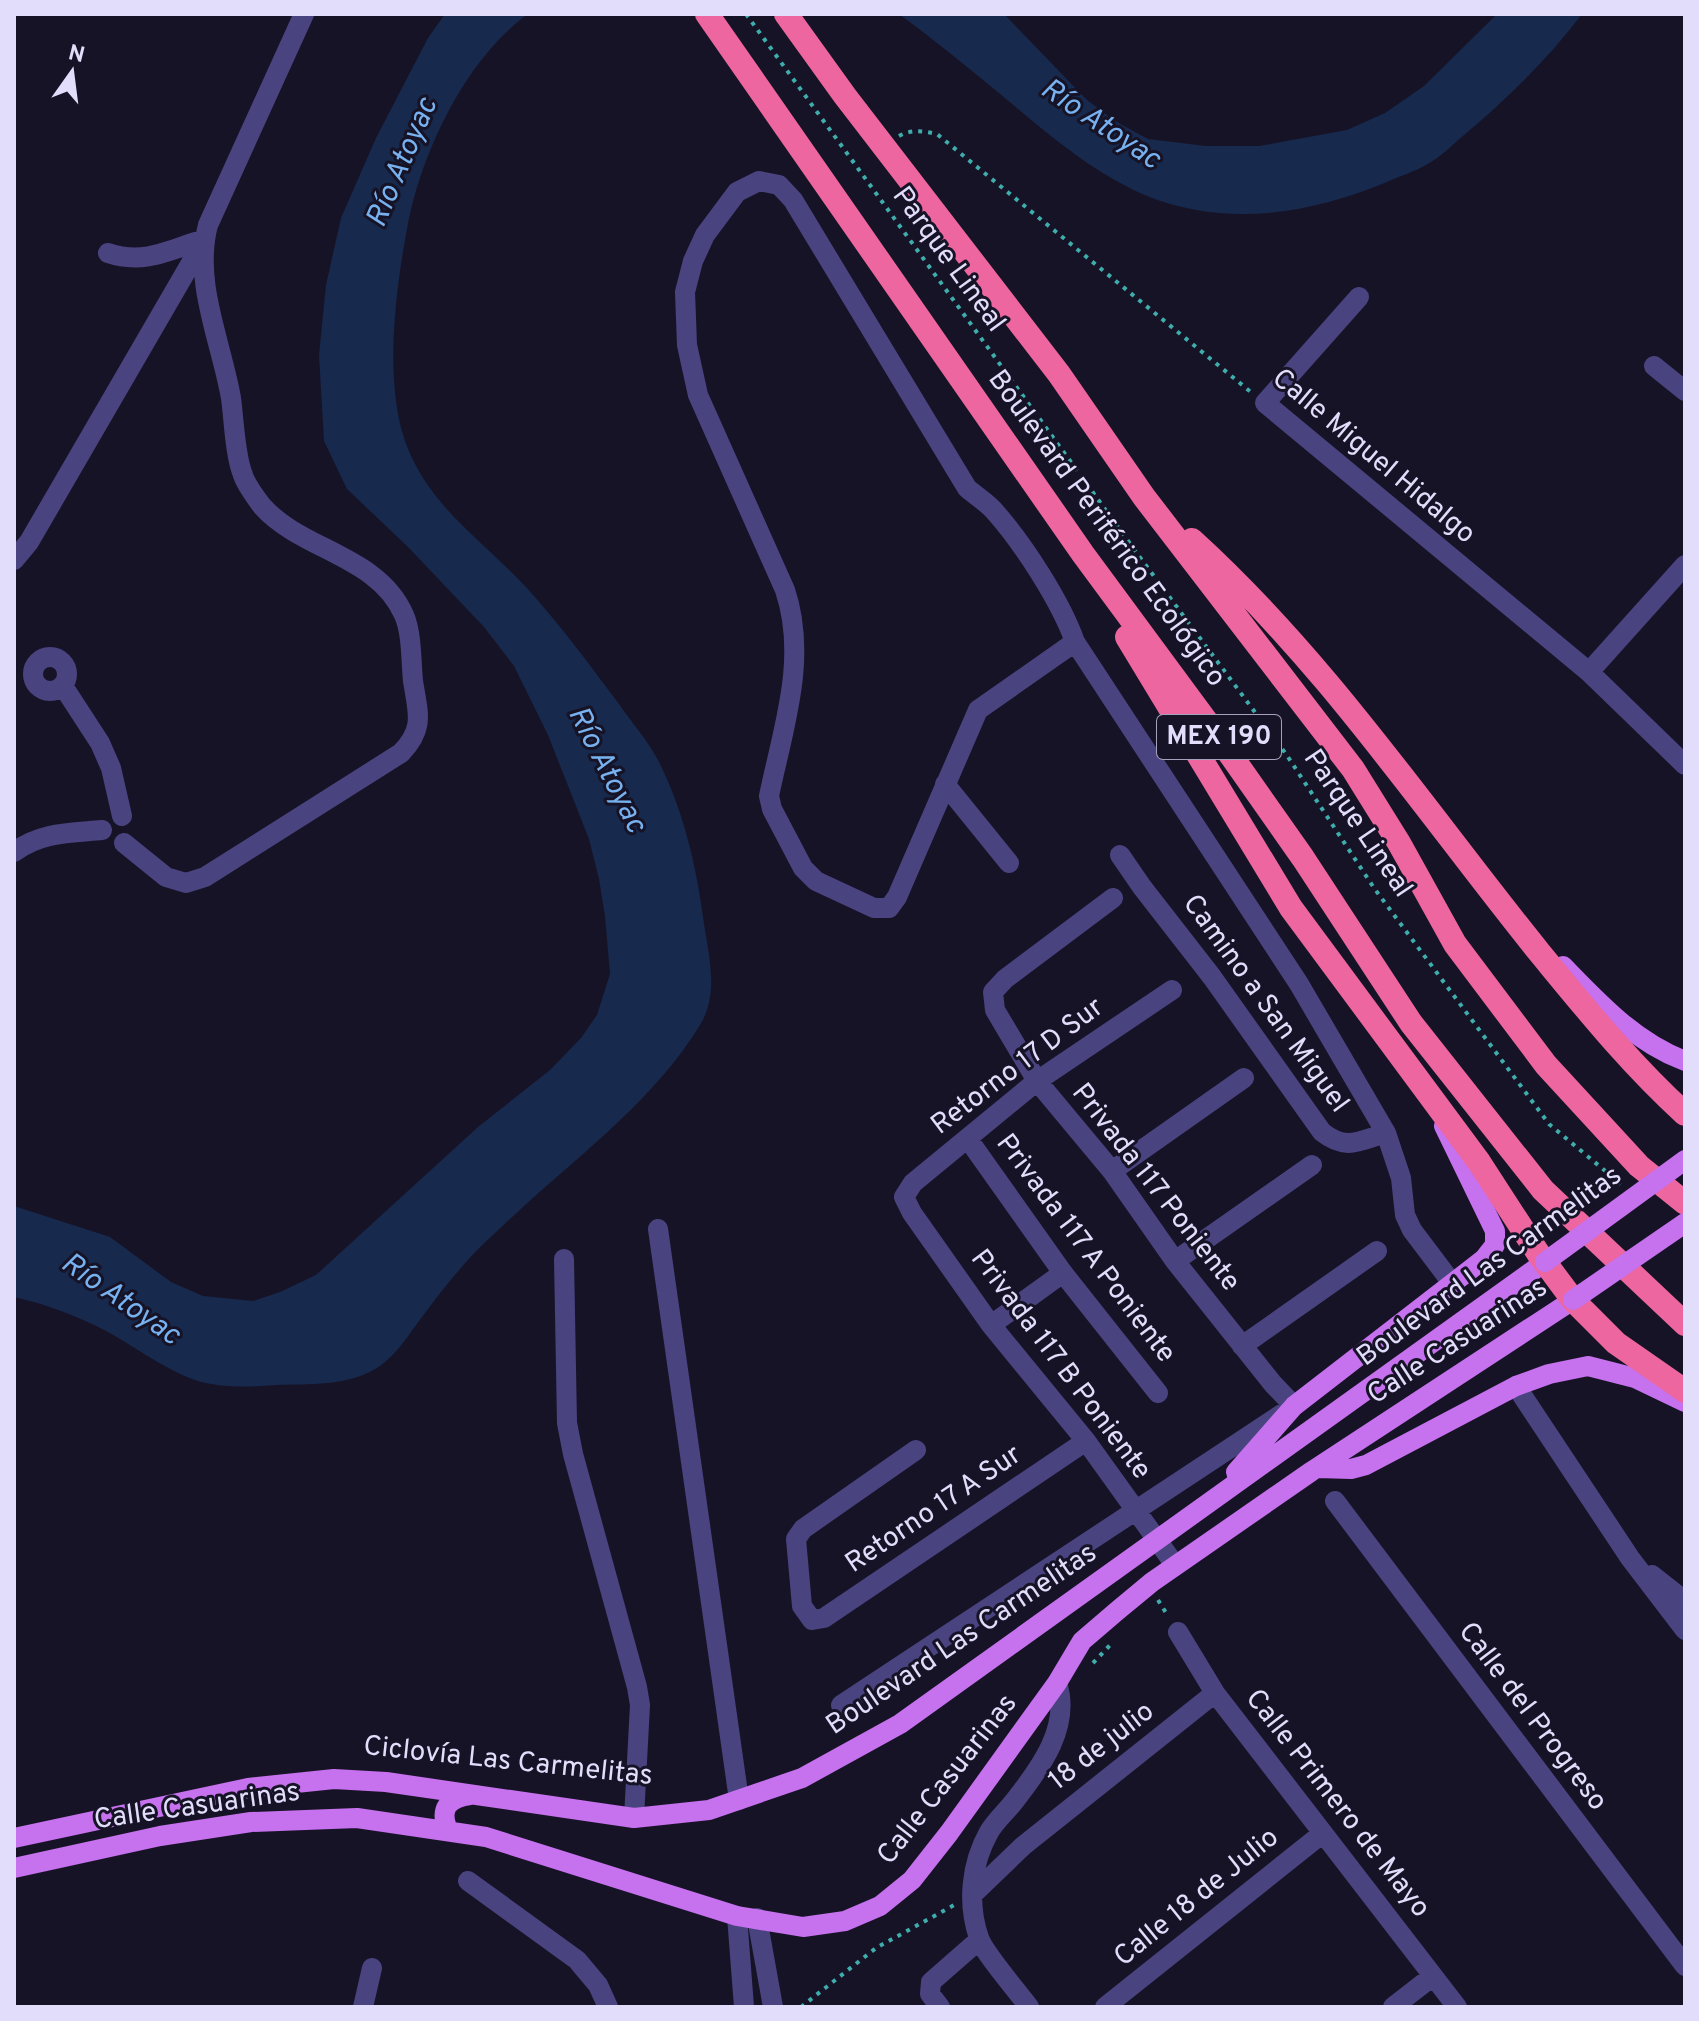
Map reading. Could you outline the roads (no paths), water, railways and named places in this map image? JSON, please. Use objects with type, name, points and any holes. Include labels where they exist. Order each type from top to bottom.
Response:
[{"type":"highway","name":"Boulevard Periférico Ecológico","points":[[707,14],[1083,554],[1303,858],[1411,1023],[1543,1190],[1685,1324]]},
{"type":"highway","name":"Boulevard Periférico Ecológico","points":[[786,14],[845,96],[1059,374],[1144,497],[1353,769],[1399,843],[1455,944],[1546,1065],[1639,1166],[1685,1203]]},
{"type":"highway","points":[[1144,497],[1240,585],[1327,680],[1486,887],[1616,1047],[1685,1114]]},
{"type":"highway","points":[[1083,554],[1127,637],[1291,908],[1479,1162],[1545,1262],[1573,1300],[1616,1343],[1685,1391]]},
{"type":"main road","points":[[1486,887],[1609,1013],[1641,1039],[1685,1061]]},
{"type":"main road","points":[[1216,1495],[1294,1406],[1484,1259],[1495,1245],[1495,1231],[1430,1098]]},
{"type":"main road","name":"Boulevard Las Carmelitas","points":[[14,1838],[294,1781],[334,1779],[386,1782],[634,1818],[709,1810],[802,1778],[900,1724],[1216,1495],[1449,1333],[1685,1160]]},
{"type":"main road","points":[[1573,1300],[1685,1223]]},
{"type":"main road","name":"Calle Casuarinas","points":[[14,1868],[160,1836],[251,1822],[357,1818],[486,1837],[747,1917],[803,1927],[845,1921],[880,1906],[912,1880],[1057,1683],[1082,1641],[1175,1565],[1573,1300]]},
{"type":"main road","points":[[1318,1468],[1351,1469],[1366,1465],[1516,1386],[1549,1374],[1588,1366],[1635,1378],[1685,1402]]},
{"type":"main road","points":[[448,1830],[443,1819],[446,1805],[455,1798],[478,1794]]},
{"type":"street","points":[[124,843],[166,877],[186,883],[205,877],[401,753],[415,738],[418,717],[405,616],[390,592],[370,573],[283,526],[261,505],[243,476],[230,394],[205,283],[202,256],[208,225],[304,14]]},
{"type":"street","points":[[1075,642],[978,710],[897,897],[889,908],[874,908],[816,881],[803,868],[772,809],[769,796],[794,675],[796,644],[793,616],[785,590],[698,395],[687,345],[685,292],[693,261],[705,235],[737,192],[759,181],[779,185],[793,200],[967,488],[1007,527],[1065,614],[1075,642],[1299,984],[1386,1133],[1401,1178],[1405,1215],[1412,1230],[1452,1283]]},
{"type":"street","points":[[108,253],[126,259],[146,258],[204,239]]},
{"type":"street","points":[[14,560],[29,542],[204,239]]},
{"type":"street","name":"Calle Miguel Hidalgo","points":[[1359,297],[1265,403],[1589,672],[1685,765]]},
{"type":"street","points":[[1654,366],[1685,391]]},
{"type":"street","points":[[1589,672],[1685,565]]},
{"type":"street","points":[[55,658],[65,667],[66,680],[57,690],[44,691],[34,682],[23,680],[42,659],[55,658]]},
{"type":"street","points":[[63,686],[100,743],[111,768],[122,816]]},
{"type":"street","points":[[945,784],[1009,863]]},
{"type":"street","points":[[113,816],[122,816],[131,823],[132,835],[124,843],[115,844],[106,840],[102,830],[105,821],[113,816]]},
{"type":"street","points":[[14,852],[48,834],[102,830]]},
{"type":"street","name":"Camino a San Miguel","points":[[1120,855],[1212,977],[1322,1132],[1336,1142],[1348,1144],[1386,1133]]},
{"type":"street","name":"Privada 117 Poniente","points":[[1113,898],[1005,979],[993,992],[995,1010],[1037,1081],[1112,1171],[1175,1261],[1242,1346],[1294,1406]]},
{"type":"street","name":"Retorno 17 D Sur","points":[[904,1197],[913,1183],[1037,1081],[1172,990]]},
{"type":"street","points":[[1112,1171],[1244,1078]]},
{"type":"street","name":"Privada 117 A Poniente","points":[[968,1139],[1063,1273],[1158,1393]]},
{"type":"street","points":[[1175,1261],[1312,1165]]},
{"type":"street","name":"Privada 117 B Poniente","points":[[904,1197],[991,1325],[1086,1441],[1175,1565]]},
{"type":"street","points":[[658,1229],[739,1800]]},
{"type":"street","points":[[1242,1346],[1377,1251]]},
{"type":"street","points":[[564,1259],[567,1423],[640,1705],[634,1818]]},
{"type":"street","points":[[991,1325],[1063,1273]]},
{"type":"street","points":[[1516,1386],[1630,1558],[1685,1630]]},
{"type":"street","points":[[841,1705],[1294,1406]]},
{"type":"street","name":"Retorno 17 A Sur","points":[[916,1450],[803,1529],[796,1539],[802,1606],[812,1620],[824,1618],[1086,1441]]},
{"type":"street","name":"Calle del Progreso","points":[[1335,1501],[1685,1966]]},
{"type":"street","points":[[1630,1558],[1685,1601]]},
{"type":"street","name":"Calle Primero de Mayo","points":[[1178,1632],[1215,1693],[1457,2007]]},
{"type":"street","points":[[1029,2007],[979,1940],[972,1895],[973,1873],[991,1829],[1046,1757],[1057,1732],[1061,1696],[1057,1683]]},
{"type":"street","name":"18 de julio","points":[[972,1895],[1023,1846],[1215,1693]]},
{"type":"street","name":"Calle 18 de Julio","points":[[1105,2007],[1323,1833]]},
{"type":"street","points":[[468,1881],[577,1960],[598,1985],[608,2007]]},
{"type":"street","points":[[744,2007],[747,1917]]},
{"type":"street","points":[[747,1917],[773,2007]]},
{"type":"street","points":[[940,2007],[930,1994],[931,1982],[979,1940]]},
{"type":"street","points":[[363,2007],[372,1968]]},
{"type":"street","points":[[1393,2007],[1433,1976]]},
{"type":"water","name":"Río Atoyac","points":[[445,14],[528,14],[505,33],[465,82],[434,140],[413,200],[395,311],[394,369],[400,425],[418,470],[431,489],[460,523],[550,614],[659,762],[682,818],[692,857],[710,959],[710,1000],[700,1025],[663,1076],[619,1122],[473,1255],[401,1345],[382,1364],[364,1375],[328,1383],[243,1387],[209,1384],[177,1372],[86,1321],[14,1297],[14,1206],[110,1237],[171,1282],[203,1296],[253,1301],[280,1292],[316,1275],[478,1127],[550,1070],[581,1038],[597,1015],[610,974],[605,916],[589,839],[548,735],[514,666],[484,627],[409,548],[347,489],[324,441],[319,355],[326,285],[341,218],[376,138],[428,38]]},
{"type":"water","name":"Río Atoyac","points":[[899,14],[1004,14],[1087,100],[1115,121],[1148,139],[1206,146],[1259,146],[1347,130],[1385,113],[1424,86],[1497,14],[1582,14],[1511,93],[1431,162],[1387,182],[1328,202],[1268,213],[1238,214],[1177,206],[1147,196],[1107,176],[1051,136]]}]
